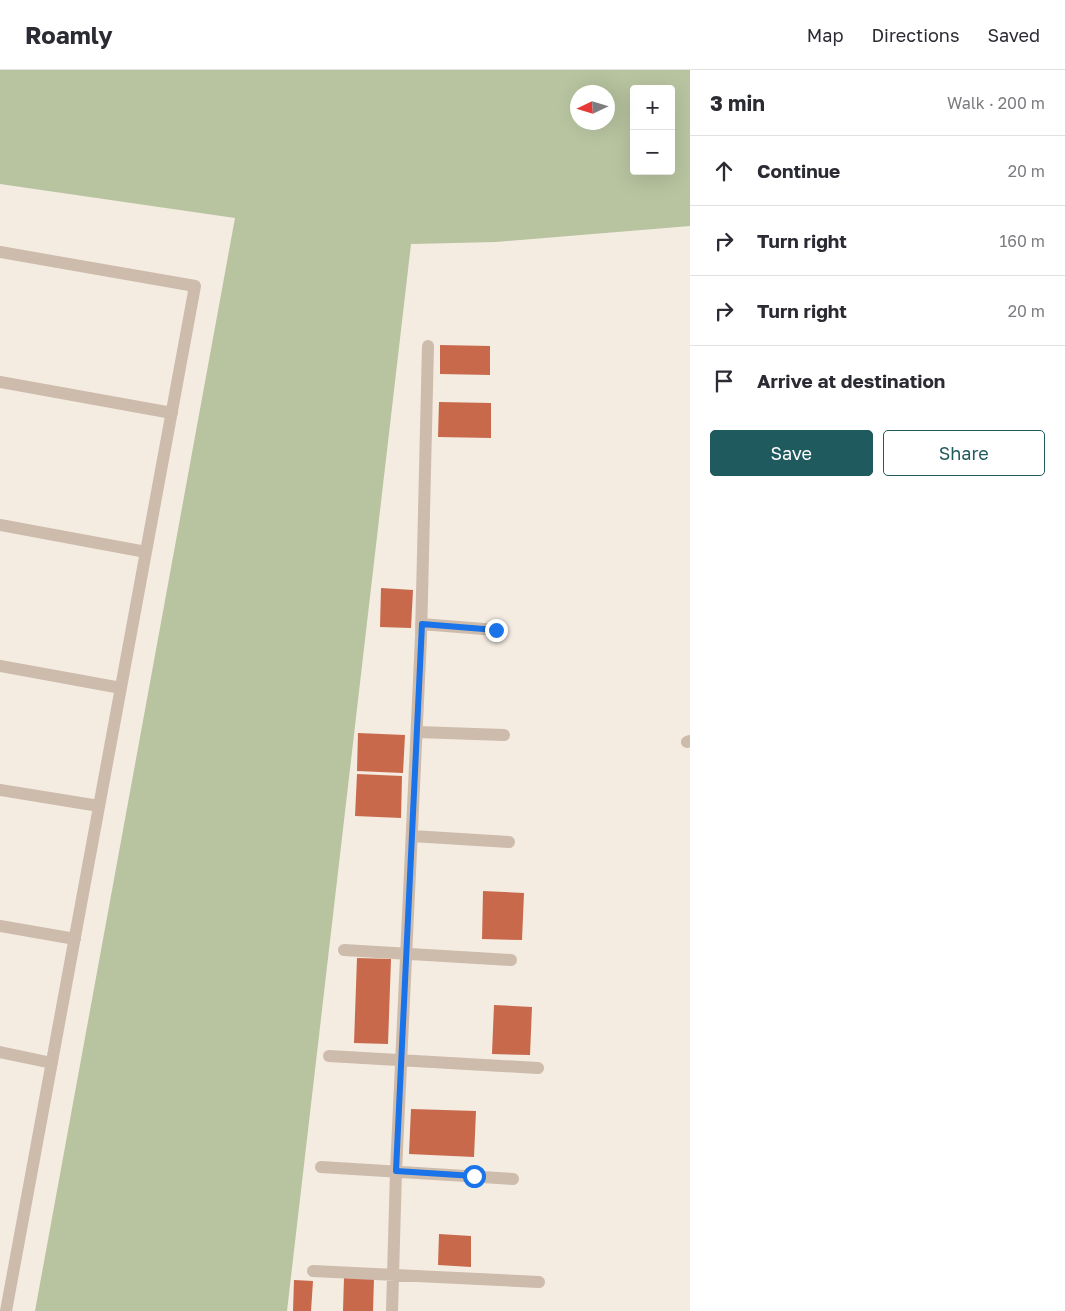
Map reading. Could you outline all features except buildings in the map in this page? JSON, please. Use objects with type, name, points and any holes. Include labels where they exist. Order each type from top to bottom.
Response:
[{"type":"street","points":[[0,252],[195,286],[6,1311]]},
{"type":"street","points":[[392,1311],[396,1171],[422,624],[428,346]]},
{"type":"street","points":[[0,382],[172,413]]},
{"type":"street","points":[[0,524],[146,552]]},
{"type":"street","points":[[422,624],[496,630]]},
{"type":"street","points":[[0,666],[121,688]]},
{"type":"street","points":[[417,732],[504,734]]},
{"type":"street","points":[[0,790],[99,806]]},
{"type":"street","points":[[412,836],[509,842]]},
{"type":"street","points":[[0,926],[75,939]]},
{"type":"street","points":[[344,950],[510,960]]},
{"type":"street","points":[[0,1052],[52,1062]]},
{"type":"street","points":[[329,1056],[538,1068]]},
{"type":"street","points":[[321,1167],[513,1179]]},
{"type":"street","points":[[313,1271],[540,1282]]},
{"type":"green space","points":[[0,70],[690,70],[690,226],[496,242],[411,244],[287,1311],[35,1311],[235,218],[0,184]]},
{"type":"route","points":[[474,1176],[396,1171],[422,624],[496,630]]}]
